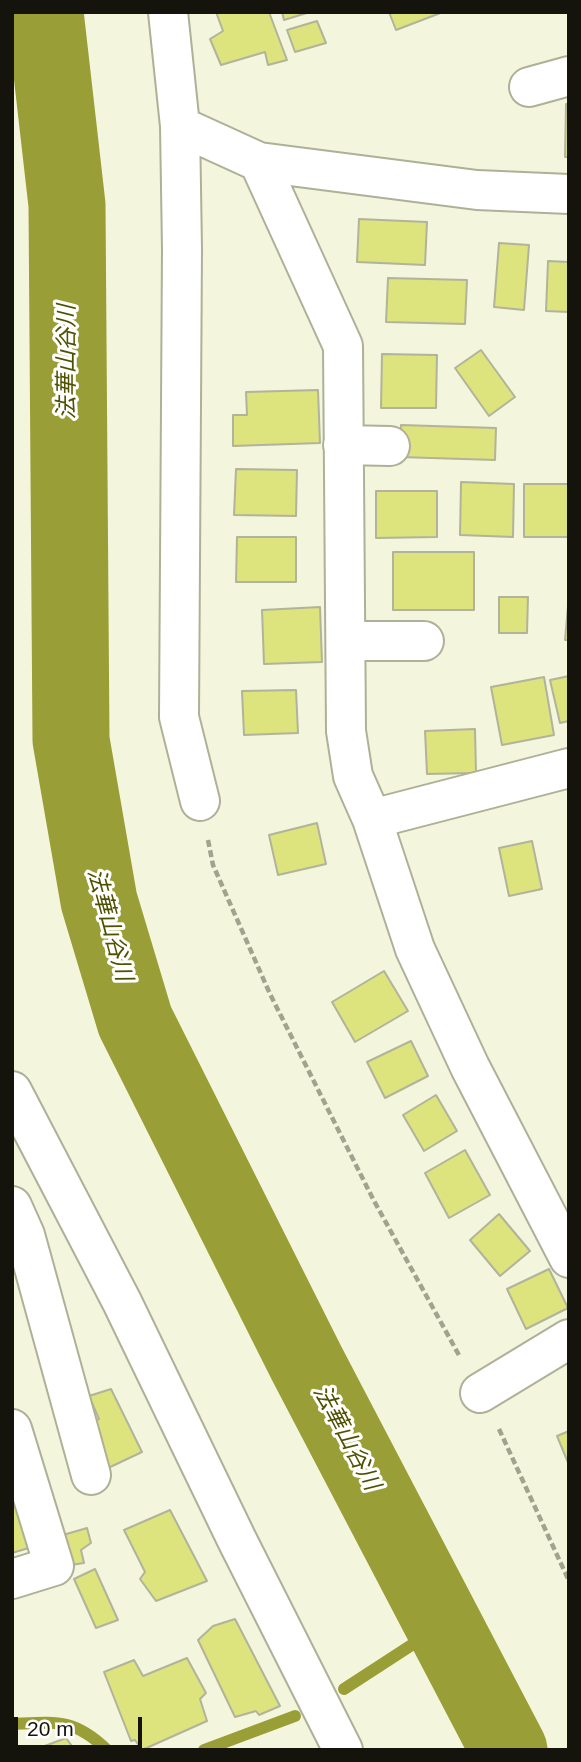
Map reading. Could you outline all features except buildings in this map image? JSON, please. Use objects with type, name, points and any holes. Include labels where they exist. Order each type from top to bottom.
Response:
[{"type":"street","points":[[167,12],[180,126],[182,276],[179,717],[200,801]]},
{"type":"street","points":[[529,87],[569,76]]},
{"type":"street","points":[[180,126],[259,162],[477,190],[569,194]]},
{"type":"street","points":[[259,162],[343,346],[346,730],[353,776],[372,820],[415,949],[470,1067],[569,1258]]},
{"type":"street","points":[[344,445],[390,446]]},
{"type":"street","points":[[346,642],[424,640]]},
{"type":"street","points":[[372,820],[569,768]]},
{"type":"street","points":[[12,1091],[122,1302],[237,1540],[343,1750]]},
{"type":"street","points":[[12,1206],[25,1236],[91,1475]]},
{"type":"street","points":[[480,1393],[569,1339]]},
{"type":"street","points":[[12,1429],[54,1566],[12,1579]]},
{"type":"path","points":[[200,801],[213,865],[271,994],[373,1199],[512,1453],[569,1581]]},
{"type":"waterway","name":"法華山谷川","points":[[45,12],[67,205],[71,740],[99,901],[135,1021],[307,1364],[509,1750]]},
{"type":"waterway","points":[[344,1689],[444,1624]]},
{"type":"waterway","points":[[204,1750],[295,1716]]},
{"type":"waterway","points":[[12,1724],[64,1724],[84,1732],[107,1750]]}]
